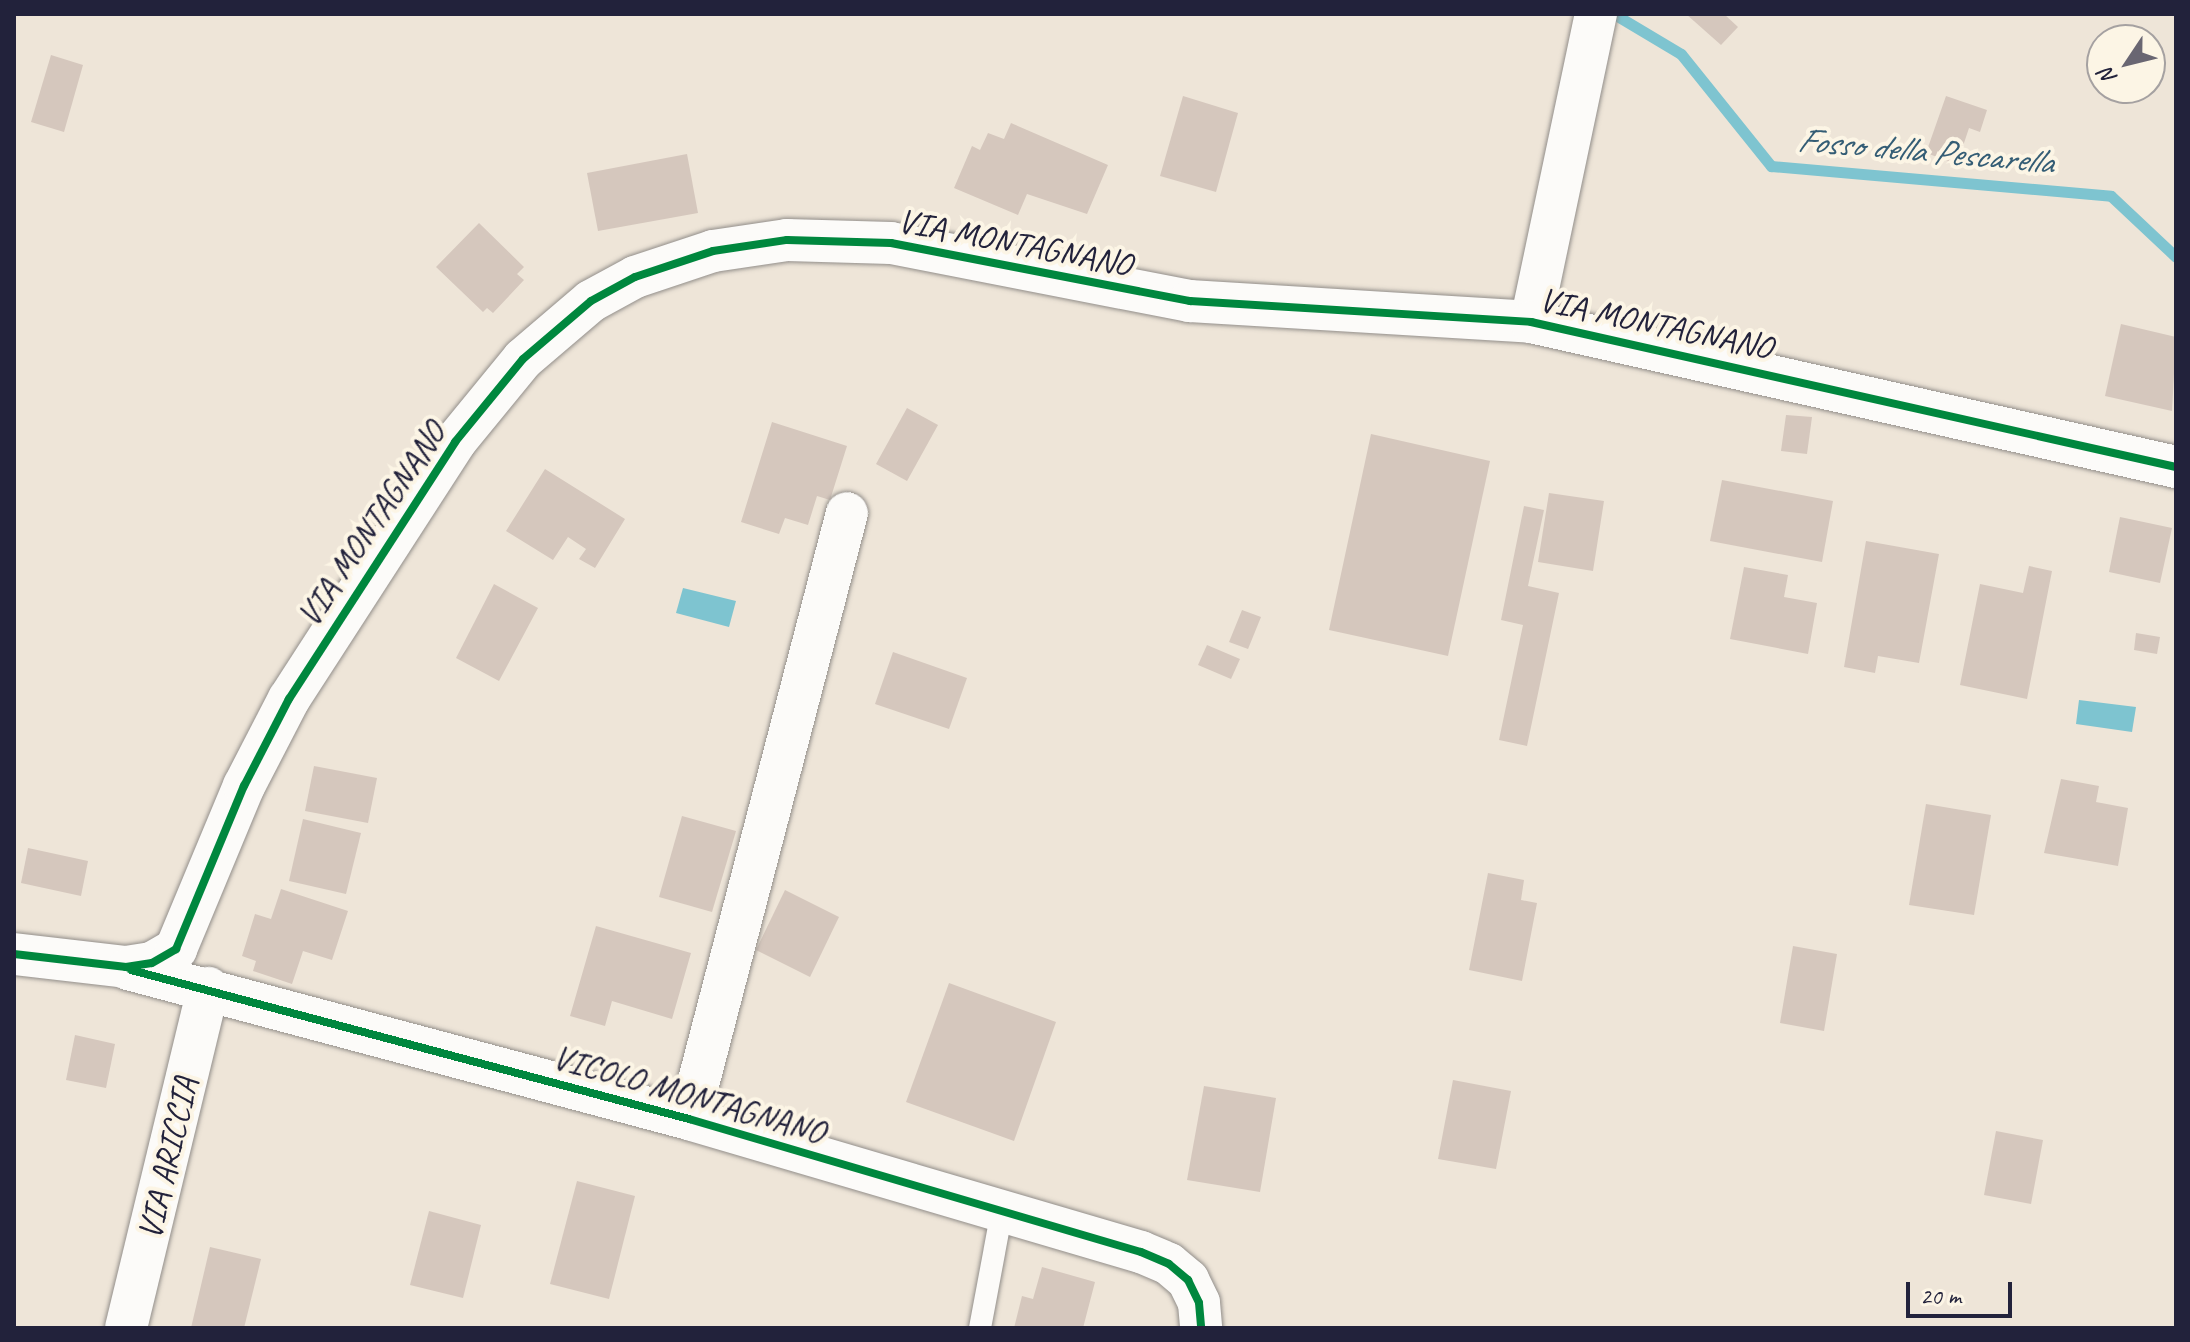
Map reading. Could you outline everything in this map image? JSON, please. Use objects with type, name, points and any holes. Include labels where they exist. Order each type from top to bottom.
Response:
[{"type":"street","points":[[1531,322],[1594,20]]},
{"type":"street","name":"VIA MONTAGNANO","points":[[14,954],[117,967],[162,960],[184,939],[231,815],[273,728],[455,442],[545,338],[591,301],[635,277],[741,246],[840,240],[939,251],[1190,301],[1531,322],[2176,467]]},
{"type":"street","points":[[689,1119],[847,513]]},
{"type":"street","name":"VICOLO MONTAGNANO","points":[[117,967],[208,988],[689,1119],[1002,1211],[1169,1264],[1197,1295],[1201,1328]]},
{"type":"street","name":"VIA ARICCIA","points":[[126,1328],[208,988]]},
{"type":"lane","points":[[980,1328],[1002,1211]]},
{"type":"water","points":[[683,588],[736,601],[729,627],[676,613]]},
{"type":"water","points":[[2079,700],[2136,707],[2132,732],[2076,724]]},
{"type":"building","points":[[1686,14],[1724,14],[1738,27],[1721,45]]},
{"type":"building","points":[[51,55],[83,65],[64,132],[31,122]]},
{"type":"building","points":[[1183,96],[1238,113],[1216,192],[1160,176]]},
{"type":"building","points":[[1946,96],[1987,110],[1980,132],[1969,128],[1957,164],[1926,153]]},
{"type":"building","points":[[1011,123],[1108,165],[1087,214],[1027,194],[1018,215],[954,188],[972,146],[980,150],[988,133],[1004,139]]},
{"type":"building","points":[[687,154],[698,213],[598,231],[587,173]]},
{"type":"building","points":[[479,223],[524,267],[517,274],[524,280],[493,313],[487,308],[483,312],[436,267]]},
{"type":"building","points":[[2121,324],[2176,337],[2172,411],[2105,396]]},
{"type":"building","points":[[907,408],[938,425],[907,481],[876,464]]},
{"type":"building","points":[[1786,415],[1812,417],[1807,454],[1781,451]]},
{"type":"building","points":[[772,422],[847,446],[830,500],[817,496],[808,525],[785,518],[779,534],[741,522]]},
{"type":"building","points":[[1371,434],[1490,461],[1448,656],[1329,630]]},
{"type":"building","points":[[545,469],[625,519],[595,568],[579,559],[586,549],[568,537],[553,560],[506,531]]},
{"type":"building","points":[[1722,480],[1833,501],[1822,562],[1710,541]]},
{"type":"building","points":[[1549,493],[1604,501],[1593,571],[1538,562]]},
{"type":"building","points":[[1524,506],[1544,510],[1528,586],[1559,593],[1527,746],[1499,740],[1523,625],[1501,620]]},
{"type":"building","points":[[2120,517],[2172,528],[2160,583],[2109,572]]},
{"type":"building","points":[[1866,541],[1939,554],[1919,663],[1878,656],[1875,673],[1844,667]]},
{"type":"building","points":[[2029,566],[2052,571],[2027,699],[1960,685],[1980,584],[2023,593]]},
{"type":"building","points":[[1744,567],[1788,575],[1784,597],[1817,603],[1808,654],[1730,639]]},
{"type":"building","points":[[494,584],[538,608],[499,681],[456,658]]},
{"type":"building","points":[[1242,610],[1261,617],[1248,649],[1229,642]]},
{"type":"building","points":[[2136,633],[2160,637],[2157,654],[2134,650]]},
{"type":"building","points":[[1207,645],[1240,659],[1231,679],[1198,665]]},
{"type":"building","points":[[893,652],[967,678],[949,729],[875,704]]},
{"type":"building","points":[[314,766],[377,778],[368,823],[305,811]]},
{"type":"building","points":[[2061,779],[2099,786],[2096,802],[2128,808],[2118,866],[2044,853]]},
{"type":"building","points":[[1926,804],[1991,815],[1974,915],[1909,905]]},
{"type":"building","points":[[682,816],[736,831],[712,912],[659,897]]},
{"type":"building","points":[[303,819],[361,833],[346,894],[289,881]]},
{"type":"building","points":[[28,848],[88,861],[81,896],[21,883]]},
{"type":"building","points":[[1488,873],[1524,880],[1521,900],[1537,903],[1522,981],[1469,970]]},
{"type":"building","points":[[281,889],[348,911],[332,960],[303,951],[292,984],[253,971],[256,961],[242,956],[255,914],[271,919]]},
{"type":"building","points":[[785,890],[839,917],[810,977],[756,950]]},
{"type":"building","points":[[596,926],[691,953],[672,1019],[612,1001],[605,1026],[570,1016]]},
{"type":"building","points":[[1793,946],[1837,954],[1824,1031],[1780,1023]]},
{"type":"building","points":[[949,983],[1056,1022],[1014,1141],[906,1102]]},
{"type":"building","points":[[75,1035],[115,1044],[106,1088],[66,1080]]},
{"type":"building","points":[[1453,1080],[1511,1091],[1496,1169],[1438,1159]]},
{"type":"building","points":[[1204,1086],[1276,1098],[1260,1192],[1187,1180]]},
{"type":"building","points":[[1996,1131],[2043,1140],[2031,1204],[1984,1195]]},
{"type":"building","points":[[577,1181],[635,1196],[609,1299],[550,1284]]},
{"type":"building","points":[[429,1211],[481,1225],[463,1298],[410,1285]]},
{"type":"building","points":[[210,1247],[261,1259],[244,1328],[191,1328]]},
{"type":"building","points":[[1042,1267],[1095,1282],[1083,1328],[1014,1328],[1022,1296],[1033,1299]]},
{"type":"waterway","name":"Fosso della Pescarella","points":[[1614,14],[1681,54],[1771,166],[2111,196],[2176,257]]},
{"type":"cycle path","points":[[14,954],[126,967],[152,963],[176,949],[244,786],[289,699],[455,442],[523,359],[591,301],[635,277],[713,251],[787,240],[891,243],[1190,301],[1531,322],[2176,467]]},
{"type":"cycle path","points":[[131,970],[689,1119],[1141,1252],[1169,1264],[1188,1280],[1199,1303],[1201,1328]]}]
